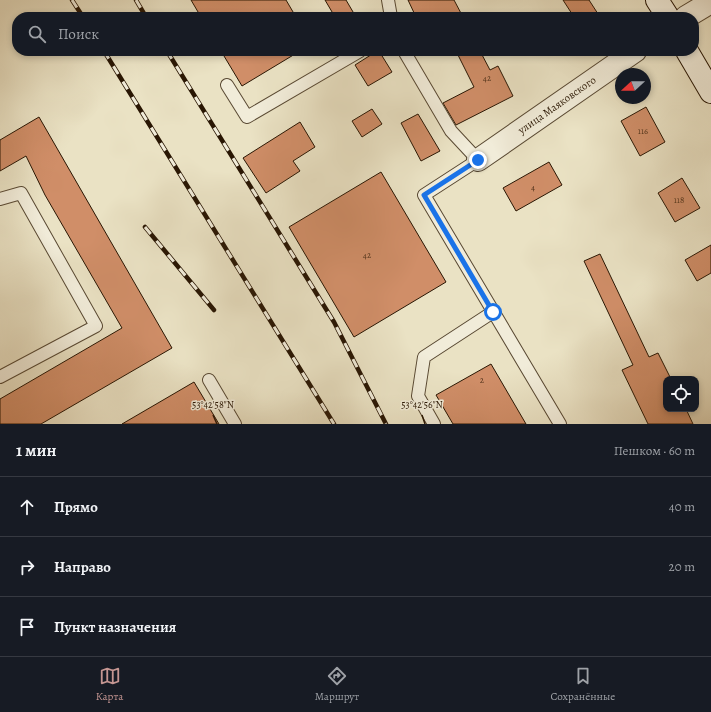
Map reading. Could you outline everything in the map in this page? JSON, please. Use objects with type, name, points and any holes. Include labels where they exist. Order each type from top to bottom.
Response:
[{"type":"street","points":[[657,0],[665,12]]},
{"type":"street","points":[[694,12],[711,2]]},
{"type":"street","name":"улица Маяковского","points":[[478,160],[628,56]]},
{"type":"street","points":[[690,56],[711,92]]},
{"type":"lane","points":[[388,0],[389,12]]},
{"type":"lane","points":[[227,85],[247,117],[351,56]]},
{"type":"lane","points":[[407,56],[451,131],[478,160],[424,195],[560,424]]},
{"type":"lane","points":[[0,199],[21,193],[96,326],[0,377]]},
{"type":"lane","points":[[434,424],[418,396],[424,357],[493,312]]},
{"type":"lane","points":[[209,380],[235,424]]},
{"type":"building","points":[[191,0],[286,0],[293,12],[198,12]]},
{"type":"building","points":[[325,0],[346,0],[353,12],[332,12]]},
{"type":"building","points":[[408,0],[454,0],[460,12],[414,12]]},
{"type":"building","points":[[563,0],[589,0],[597,12],[571,12]]},
{"type":"building","points":[[224,56],[292,56],[242,86]]},
{"type":"building","points":[[369,56],[382,56],[392,72],[368,86],[355,65]]},
{"type":"building","points":[[458,56],[483,56],[490,70],[498,66],[513,96],[456,125],[443,103],[474,87]]},
{"type":"building","points":[[646,107],[665,142],[640,156],[621,121]]},
{"type":"building","points":[[372,109],[382,124],[362,137],[352,121]]},
{"type":"building","points":[[418,114],[440,151],[421,161],[401,123]]},
{"type":"building","points":[[39,117],[172,348],[41,424],[0,424],[0,399],[122,328],[45,195],[26,156],[0,171],[0,140]]},
{"type":"building","points":[[300,122],[315,147],[293,161],[300,171],[266,193],[243,158]]},
{"type":"building","points":[[549,162],[562,185],[516,211],[503,188]]},
{"type":"building","points":[[381,172],[446,282],[354,337],[289,227]]},
{"type":"building","points":[[682,178],[700,208],[675,222],[658,193]]},
{"type":"building","points":[[711,245],[711,273],[697,281],[685,260]]},
{"type":"building","points":[[600,254],[649,357],[658,353],[670,376],[663,376],[663,412],[687,412],[693,424],[648,424],[622,370],[633,365],[584,261]]},
{"type":"building","points":[[491,364],[526,424],[453,424],[436,395]]},
{"type":"building","points":[[194,382],[219,424],[122,424]]},
{"type":"railway","points":[[72,0],[80,12]]},
{"type":"railway","points":[[136,0],[143,12]]},
{"type":"railway","points":[[107,56],[334,424]]},
{"type":"railway","points":[[170,56],[334,322],[386,424]]},
{"type":"railway","points":[[145,227],[214,310]]},
{"type":"route","points":[[478,160],[424,195],[493,312]]}]
